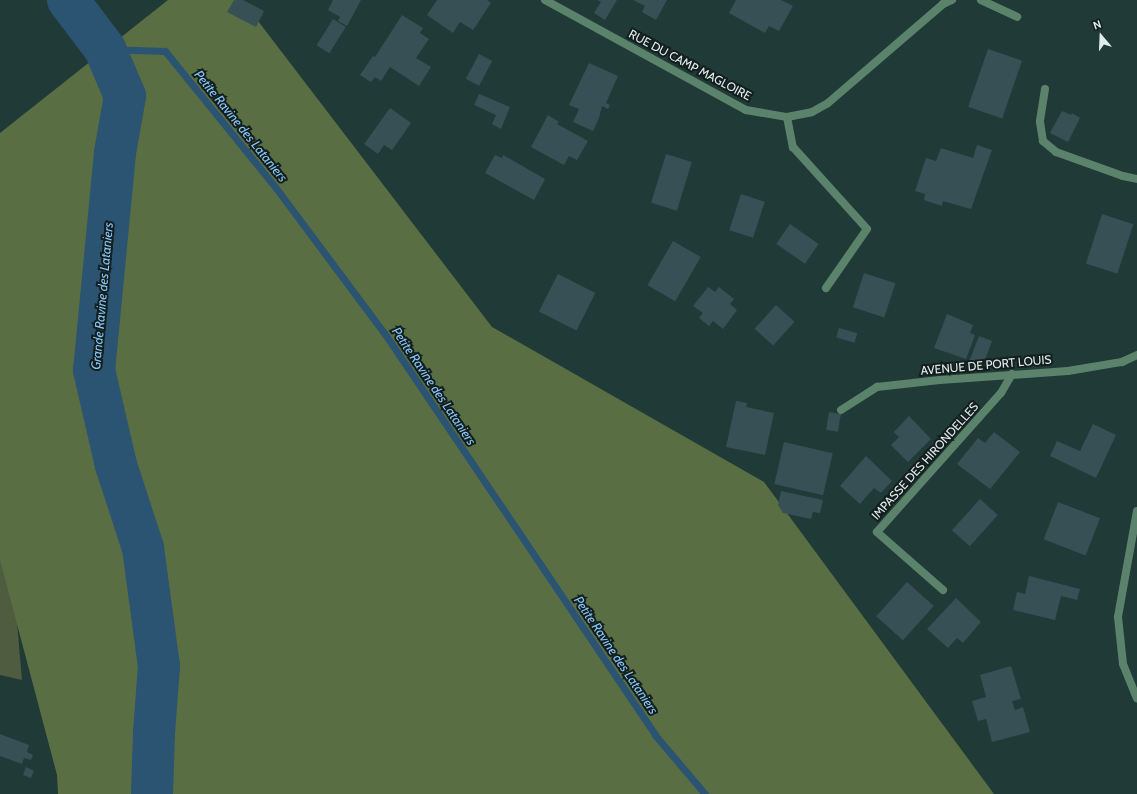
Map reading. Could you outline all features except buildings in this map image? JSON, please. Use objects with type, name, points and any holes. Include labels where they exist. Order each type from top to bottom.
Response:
[{"type":"street","name":"RUE DU CAMP MAGLOIRE","points":[[546,0],[746,110],[787,116],[812,112],[828,103],[943,4],[952,0]]},
{"type":"street","points":[[981,0],[1017,17]]},
{"type":"street","points":[[1045,89],[1040,122],[1043,141],[1056,152],[1123,176],[1137,179]]},
{"type":"street","points":[[787,116],[793,147],[867,229],[826,288]]},
{"type":"street","name":"AVENUE DE PORT LOUIS","points":[[841,410],[878,387],[1012,374],[1068,371],[1122,362],[1137,355]]},
{"type":"street","name":"IMPASSE DES HIRONDELLES","points":[[943,590],[877,532],[1001,393],[1012,374]]},
{"type":"street","points":[[1137,511],[1118,617],[1124,664],[1137,698]]},
{"type":"green space","points":[[168,0],[242,0],[492,327],[764,482],[994,794],[58,794],[57,775],[0,560],[0,133]]},
{"type":"green space","points":[[0,530],[9,530],[22,680],[0,675]]},
{"type":"waterway","name":"Grande Ravine des Lataniers","points":[[68,0],[105,49],[125,96],[115,153],[94,370],[116,465],[143,548],[159,666],[154,733],[152,794]]},
{"type":"waterway","name":"Petite Ravine des Lataniers","points":[[105,49],[165,51],[276,188],[385,334],[655,735],[705,794]]}]
